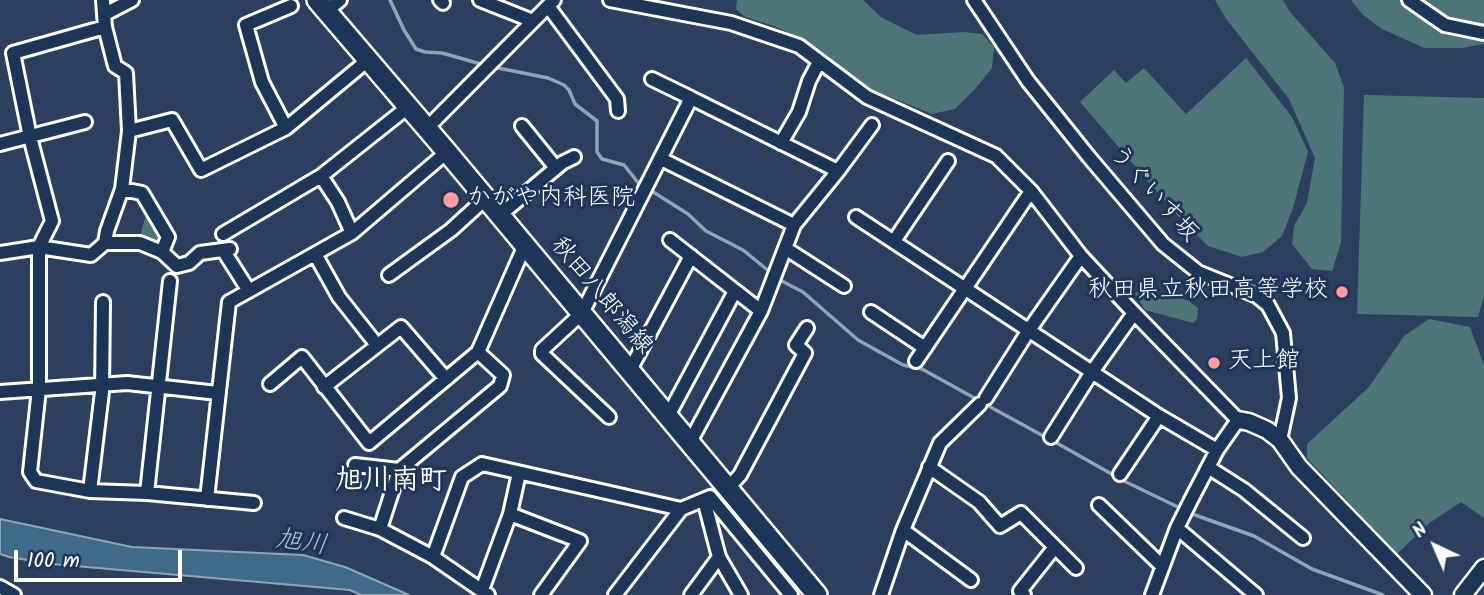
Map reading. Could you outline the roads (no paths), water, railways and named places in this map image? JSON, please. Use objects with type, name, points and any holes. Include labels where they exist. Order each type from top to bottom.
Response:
[{"type":"main road","name":"秋田八郎潟線","points":[[328,4],[368,60],[728,488],[754,535],[817,595]]},
{"type":"street","points":[[103,0],[115,66],[126,74],[129,131],[122,189],[105,243]]},
{"type":"street","points":[[132,0],[105,20],[13,53],[30,137],[52,220],[39,247],[39,389],[30,472],[36,481],[90,491],[147,493],[254,503]]},
{"type":"street","points":[[480,0],[533,21]]},
{"type":"street","points":[[610,0],[731,23],[799,46],[867,97],[996,156],[1031,191],[1082,256],[1133,313],[1238,420],[1267,430],[1280,440],[1299,467],[1423,595]]},
{"type":"street","name":"うぐいす坂","points":[[974,0],[1028,81],[1163,244],[1198,272],[1257,296],[1268,306],[1283,332],[1289,398],[1280,440]]},
{"type":"street","points":[[1409,0],[1445,25],[1484,33]]},
{"type":"street","points":[[427,128],[551,3],[617,99],[618,111]]},
{"type":"street","points":[[286,128],[262,82],[246,25],[291,6]]},
{"type":"street","points":[[129,131],[172,120],[201,170],[286,128],[368,60]]},
{"type":"street","points":[[781,143],[799,112],[809,81],[819,62]]},
{"type":"street","points":[[652,79],[838,171]]},
{"type":"street","points":[[609,417],[542,354],[542,350],[582,313],[691,98]]},
{"type":"street","points":[[222,234],[321,176],[408,107]]},
{"type":"street","points":[[0,144],[85,122]]},
{"type":"street","points":[[690,442],[761,311],[794,225],[872,125]]},
{"type":"street","points":[[522,126],[556,168]]},
{"type":"street","points":[[207,499],[229,302],[352,233],[447,152]]},
{"type":"street","points":[[499,215],[556,168],[574,157]]},
{"type":"street","points":[[661,159],[794,225]]},
{"type":"street","points":[[894,241],[948,162]]},
{"type":"street","points":[[321,176],[338,202],[352,233]]},
{"type":"street","points":[[122,189],[142,193],[168,237],[162,252]]},
{"type":"street","points":[[916,361],[1031,191]]},
{"type":"street","points":[[389,275],[451,230],[486,198]]},
{"type":"street","points":[[856,216],[1159,416],[1217,450]]},
{"type":"street","points":[[670,240],[761,311]]},
{"type":"street","points":[[0,253],[39,247],[91,254],[105,243],[140,243],[162,252],[177,266],[189,263],[200,253],[227,249],[249,291]]},
{"type":"street","points":[[270,384],[302,357],[369,443],[478,352],[524,245]]},
{"type":"street","points":[[785,248],[844,286]]},
{"type":"street","points":[[315,254],[339,297],[377,345]]},
{"type":"street","points":[[630,370],[691,256]]},
{"type":"street","points":[[881,595],[903,530],[940,443],[983,401],[1082,256]]},
{"type":"street","points":[[147,493],[170,281]]},
{"type":"street","points":[[668,416],[735,291]]},
{"type":"street","points":[[90,491],[102,386],[103,302]]},
{"type":"street","points":[[871,312],[925,348]]},
{"type":"street","points":[[1051,437],[1133,313]]},
{"type":"street","points":[[324,387],[401,327],[446,379]]},
{"type":"street","points":[[728,488],[740,475],[805,353],[796,345],[807,328]]},
{"type":"street","points":[[380,529],[399,470],[500,386],[503,375],[478,352]]},
{"type":"street","points":[[0,392],[127,383],[218,393]]},
{"type":"street","points":[[1120,474],[1159,416]]},
{"type":"street","points":[[1154,594],[1177,528],[1217,450],[1238,420]]},
{"type":"street","points":[[433,556],[462,477],[482,464],[681,509]]},
{"type":"street","points":[[355,465],[399,470]]},
{"type":"street","points":[[929,467],[979,502],[1000,526],[1021,513],[1076,568]]},
{"type":"street","points":[[1208,467],[1244,490],[1303,538]]},
{"type":"street","points":[[344,518],[380,529],[433,556],[485,592],[510,514],[519,472]]},
{"type":"street","points":[[615,595],[681,509],[710,497],[754,535],[791,595]]},
{"type":"street","points":[[704,500],[719,557],[741,595]]},
{"type":"street","points":[[1099,505],[1162,566]]},
{"type":"street","points":[[510,514],[580,541],[541,595]]},
{"type":"street","points":[[1177,528],[1256,595]]},
{"type":"street","points":[[903,530],[971,580]]},
{"type":"street","points":[[1024,595],[1020,591],[1055,547]]},
{"type":"street","points":[[691,595],[719,557]]},
{"type":"street","points":[[1463,595],[1484,568]]},
{"type":"street","points":[[0,587],[14,595]]},
{"type":"water","points":[[0,519],[132,547],[303,555],[345,567],[409,595],[361,595],[350,590],[52,564],[9,557],[0,554]]},
{"type":"waterway","points":[[390,0],[416,49],[481,64]]},
{"type":"waterway","points":[[498,68],[548,78],[564,85],[575,104],[597,121],[597,152],[602,159],[624,165],[640,185]]},
{"type":"waterway","points":[[650,190],[688,214],[706,231],[743,250],[770,272]]},
{"type":"waterway","points":[[778,279],[803,292],[858,340],[903,365],[922,369],[978,400]]},
{"type":"waterway","points":[[985,404],[1047,438]]},
{"type":"waterway","points":[[1055,442],[1124,481],[1180,508]]},
{"type":"waterway","points":[[1195,515],[1254,536],[1312,569],[1383,595]]},
{"type":"place","name":"かがや内科医院","points":[[451,200]]},
{"type":"place","name":"秋田県立秋田高等学校","points":[[1342,292]]},
{"type":"place","name":"天上館","points":[[1214,363]]},
{"type":"district","name":"旭川南町","points":[[391,483]]},
{"type":"water label","name":"旭川","points":[[301,545]]}]
